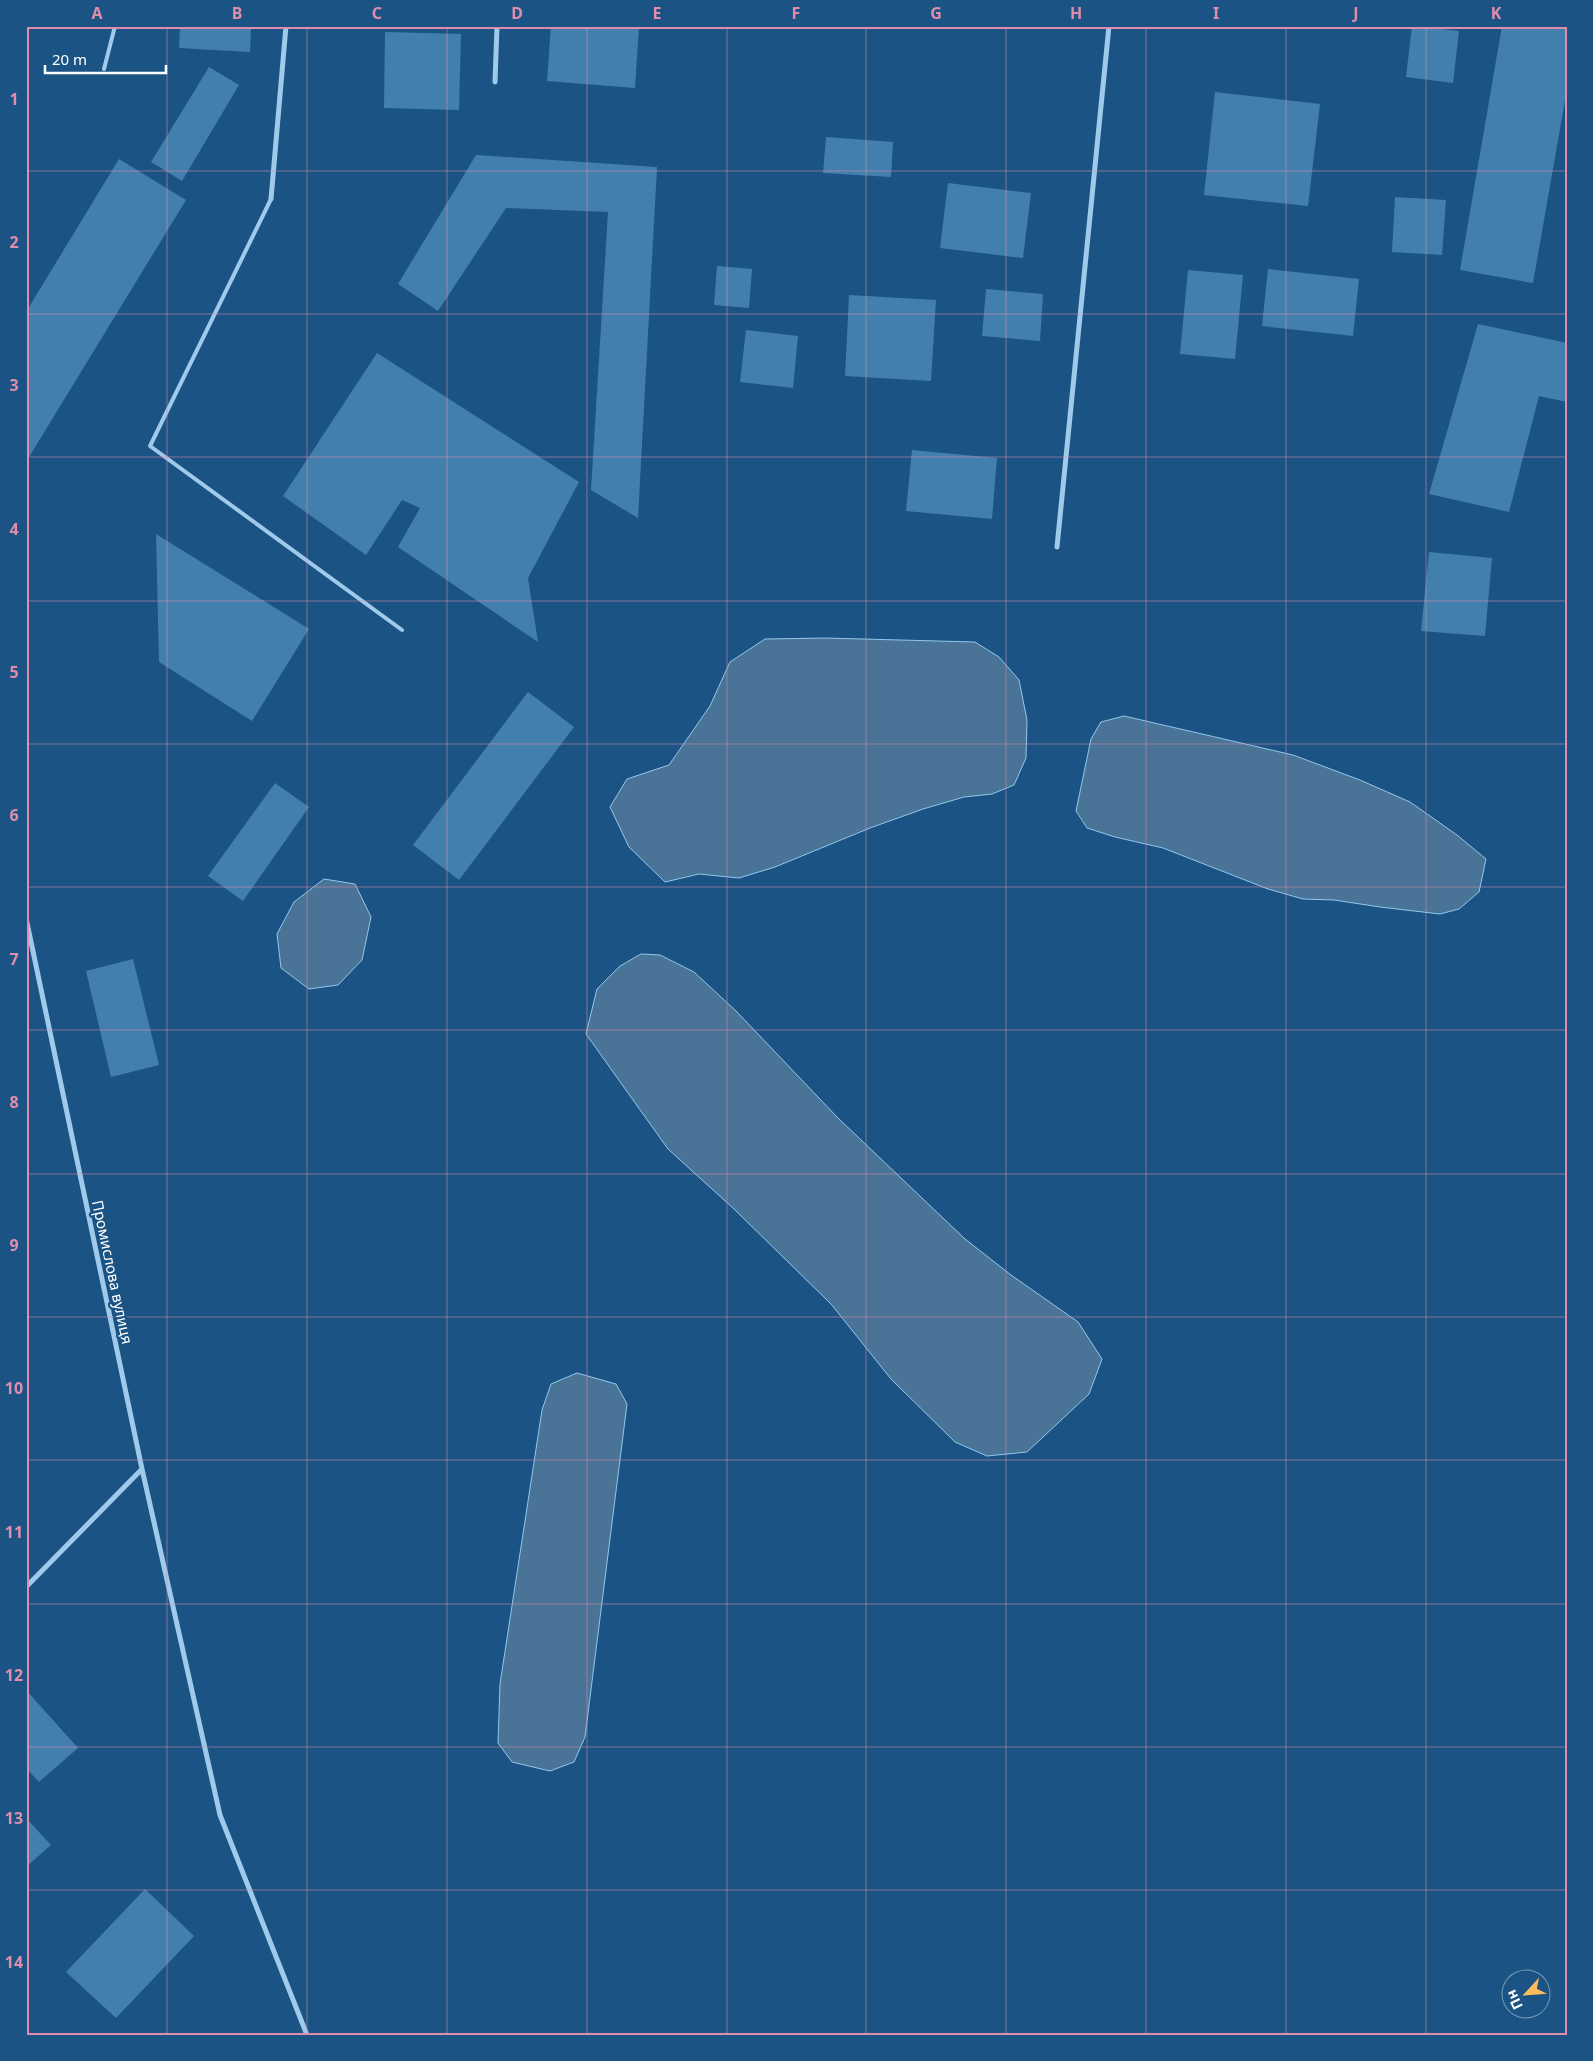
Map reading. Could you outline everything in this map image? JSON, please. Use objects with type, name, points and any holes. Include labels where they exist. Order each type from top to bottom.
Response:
[{"type":"street","points":[[271,199],[286,26]]},
{"type":"street","points":[[495,82],[497,26]]},
{"type":"street","points":[[1058,547],[1109,26]]},
{"type":"street","name":"Промислова вулиця","points":[[26,918],[142,1469],[220,1815],[307,2035]]},
{"type":"street","points":[[26,1587],[142,1469]]},
{"type":"lane","points":[[104,68],[115,26]]},
{"type":"lane","points":[[271,199],[150,446],[402,630]]},
{"type":"water","points":[[825,638],[975,642],[999,657],[1019,680],[1027,720],[1026,758],[1014,785],[992,794],[964,797],[923,809],[870,828],[775,867],[739,878],[699,874],[665,882],[629,847],[610,807],[627,779],[669,765],[710,706],[730,662],[765,639]]},
{"type":"water","points":[[1124,716],[1293,755],[1360,780],[1410,802],[1457,835],[1486,859],[1479,892],[1459,909],[1440,914],[1334,900],[1303,899],[1268,889],[1163,848],[1115,837],[1087,828],[1076,811],[1091,739],[1101,722]]},
{"type":"water","points":[[324,879],[355,884],[371,917],[362,960],[338,985],[309,989],[281,968],[277,934],[294,902]]},
{"type":"water","points":[[641,954],[660,955],[694,972],[736,1011],[838,1118],[965,1239],[1011,1275],[1078,1322],[1102,1359],[1089,1394],[1027,1452],[987,1456],[955,1442],[891,1379],[831,1304],[734,1209],[668,1149],[586,1034],[597,989],[620,966]]},
{"type":"water","points":[[577,1373],[616,1384],[627,1404],[585,1737],[574,1762],[550,1771],[512,1762],[498,1743],[500,1684],[542,1410],[551,1384]]},
{"type":"building","points":[[180,26],[251,26],[250,52],[179,48]]},
{"type":"building","points":[[551,26],[639,26],[635,88],[547,81]]},
{"type":"building","points":[[1412,26],[1459,31],[1453,83],[1406,77]]},
{"type":"building","points":[[1502,26],[1567,26],[1567,89],[1533,283],[1460,270]]},
{"type":"building","points":[[385,32],[461,34],[459,110],[384,108]]},
{"type":"building","points":[[209,67],[239,85],[182,181],[151,162]]},
{"type":"building","points":[[1215,92],[1320,104],[1308,206],[1204,195]]},
{"type":"building","points":[[826,137],[893,142],[891,177],[823,173]]},
{"type":"building","points":[[476,155],[657,167],[638,518],[591,490],[608,212],[506,208],[438,311],[398,284]]},
{"type":"building","points":[[119,159],[186,200],[26,462],[26,312]]},
{"type":"building","points":[[948,183],[1031,193],[1023,258],[940,248]]},
{"type":"building","points":[[1395,197],[1446,200],[1442,255],[1392,252]]},
{"type":"building","points":[[717,266],[752,269],[749,308],[714,305]]},
{"type":"building","points":[[1268,269],[1359,279],[1353,336],[1262,326]]},
{"type":"building","points":[[1188,270],[1243,275],[1235,359],[1180,354]]},
{"type":"building","points":[[986,289],[1043,294],[1040,341],[982,336]]},
{"type":"building","points":[[849,295],[936,300],[931,381],[845,376]]},
{"type":"building","points":[[1478,324],[1567,343],[1567,402],[1539,396],[1509,512],[1429,494]]},
{"type":"building","points":[[746,330],[798,336],[793,388],[740,382]]},
{"type":"building","points":[[377,353],[579,482],[528,578],[538,642],[398,547],[420,508],[402,500],[366,555],[283,496]]},
{"type":"building","points":[[912,450],[997,458],[992,519],[906,511]]},
{"type":"building","points":[[156,534],[309,629],[252,721],[159,662]]},
{"type":"building","points":[[1429,552],[1492,558],[1485,636],[1421,631]]},
{"type":"building","points":[[528,692],[574,727],[459,880],[413,845]]},
{"type":"building","points":[[275,783],[309,807],[243,901],[208,876]]},
{"type":"building","points":[[133,959],[159,1065],[111,1077],[86,971]]},
{"type":"building","points":[[26,1690],[78,1748],[39,1782],[26,1768]]},
{"type":"building","points":[[26,1818],[51,1845],[26,1867]]},
{"type":"building","points":[[145,1889],[194,1936],[116,2018],[66,1972]]}]
